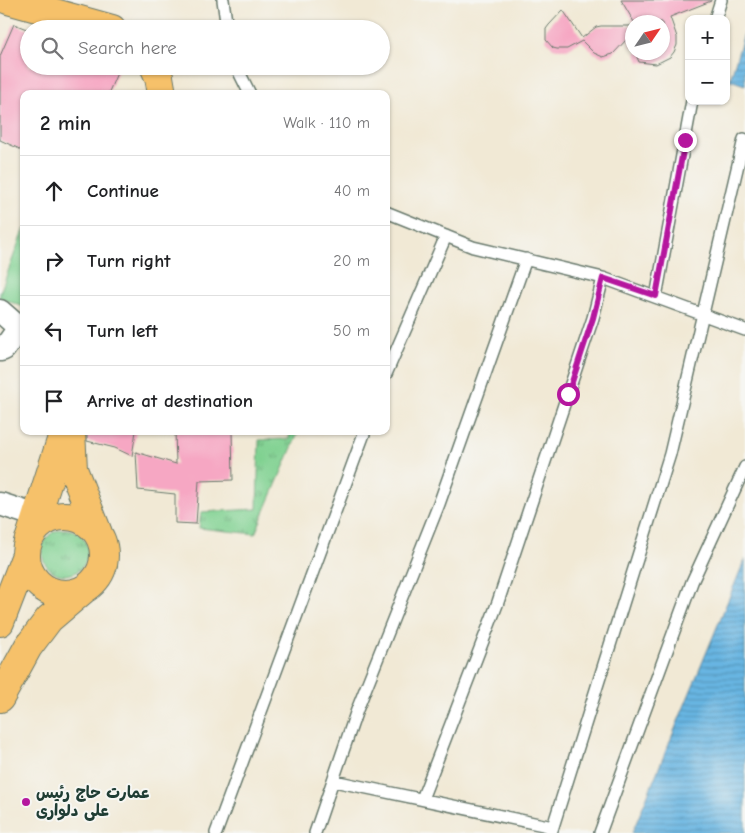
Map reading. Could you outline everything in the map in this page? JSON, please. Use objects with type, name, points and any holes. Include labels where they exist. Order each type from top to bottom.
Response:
[{"type":"main road","points":[[8,0],[80,20]]},
{"type":"main road","points":[[159,75],[162,90]]},
{"type":"main road","points":[[0,622],[18,563],[37,516],[63,435]]},
{"type":"main road","points":[[0,698],[28,647],[49,619],[93,582],[100,571],[104,559],[103,546],[73,469],[71,435]]},
{"type":"main road","points":[[18,563],[34,531],[54,517],[67,516],[79,518],[90,525],[98,535]]},
{"type":"main road","points":[[18,563],[29,568],[35,579],[45,588],[57,593],[70,593],[82,590]]},
{"type":"street","points":[[0,311],[20,329]]},
{"type":"street","points":[[0,350],[4,349],[20,331]]},
{"type":"street","points":[[0,504],[37,516]]},
{"type":"lane","points":[[223,0],[226,20]]},
{"type":"lane","points":[[716,15],[721,0]]},
{"type":"lane","points":[[240,75],[248,90]]},
{"type":"lane","points":[[656,296],[691,105]]},
{"type":"lane","points":[[334,781],[552,830],[670,454],[745,140]]},
{"type":"lane","points":[[390,214],[473,246],[603,278],[703,313],[745,330]]},
{"type":"lane","points":[[390,365],[446,236]]},
{"type":"lane","points":[[315,833],[357,710],[439,504],[526,259]]},
{"type":"lane","points":[[422,800],[498,602],[593,318],[603,278]]},
{"type":"lane","points":[[216,833],[364,435]]},
{"type":"lane","points":[[600,833],[692,582],[745,468]]},
{"type":"green space","points":[[20,239],[20,306],[0,298],[0,293]]},
{"type":"green space","points":[[290,435],[297,435],[255,534],[199,528],[201,512],[257,509],[259,440],[289,439]]},
{"type":"green space","points":[[60,529],[70,529],[84,539],[88,552],[84,565],[78,571],[70,575],[60,575],[46,565],[42,557],[42,547],[52,533]]},
{"type":"water","points":[[745,30],[745,85],[730,80]]},
{"type":"water","points":[[745,559],[745,833],[632,833]]},
{"type":"building","points":[[621,0],[711,0],[670,17],[670,15],[630,15]]},
{"type":"building","points":[[563,10],[582,38],[596,27],[625,26],[625,41],[613,54],[603,57],[594,53],[582,41],[567,49],[557,49],[553,48],[546,40],[546,29]]},
{"type":"building","points":[[670,17],[677,37],[677,45],[670,57]]},
{"type":"building","points":[[14,24],[20,26],[20,75],[116,75],[110,90],[20,90],[20,149],[0,140],[0,56]]},
{"type":"building","points":[[638,60],[664,60],[656,64],[639,62]]},
{"type":"building","points":[[87,435],[135,435],[132,456],[115,448],[87,441]]},
{"type":"building","points":[[175,435],[232,435],[233,480],[199,481],[196,524],[175,523],[175,494],[138,490],[136,452],[176,464]]},
{"type":"place","name":"عمارت حاج رئیس علی دلواری","points":[[26,802]]},
{"type":"route","points":[[568,394],[593,318],[603,278],[656,296],[685,140]]}]
